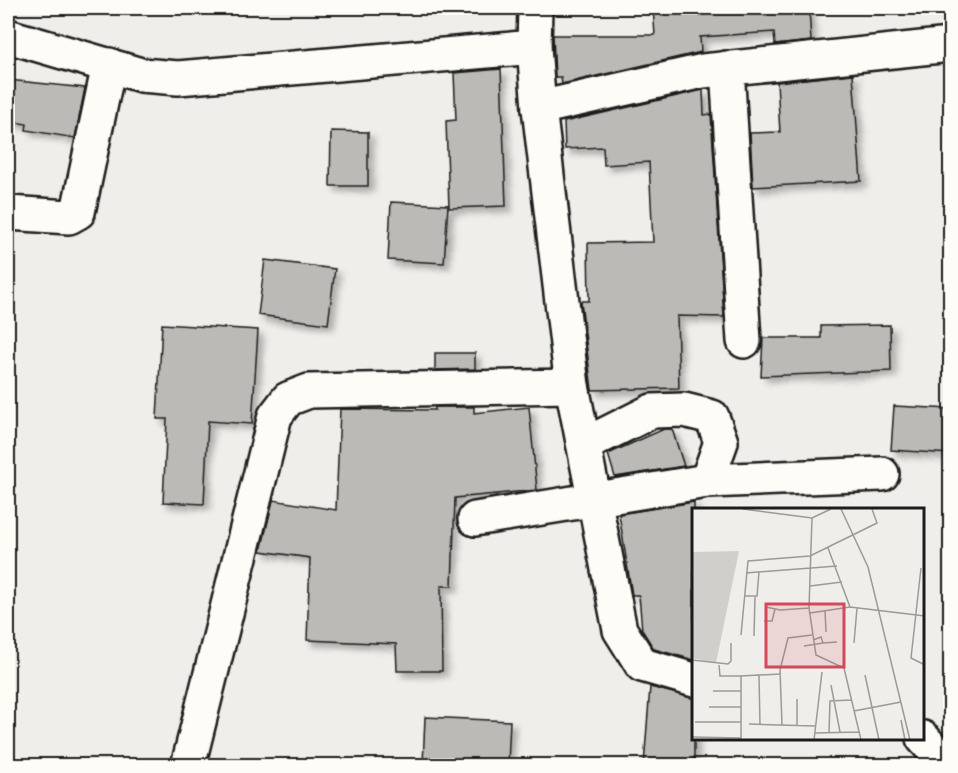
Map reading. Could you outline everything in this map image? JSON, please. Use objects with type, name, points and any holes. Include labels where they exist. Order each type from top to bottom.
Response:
[{"type":"street","points":[[535,8],[534,47],[539,108],[572,386],[620,630],[642,664],[692,679]]},
{"type":"street","points":[[8,36],[141,75],[178,78],[534,47]]},
{"type":"street","points":[[539,108],[703,71],[951,45]]},
{"type":"street","points":[[8,213],[69,217],[78,212],[109,65]]},
{"type":"street","points":[[727,68],[744,341]]},
{"type":"street","points":[[188,765],[275,416],[288,399],[309,391],[572,386]]},
{"type":"street","points":[[584,445],[652,411],[684,410],[712,417],[722,441],[707,481]]},
{"type":"street","points":[[475,519],[707,481],[882,474]]},
{"type":"street","points":[[924,740],[948,765]]},
{"type":"building","points":[[653,8],[809,8],[811,41],[775,45],[774,32],[700,37],[701,52],[562,84],[561,77],[555,77],[553,35],[655,35]]},
{"type":"building","points":[[501,69],[506,206],[449,208],[446,121],[456,120],[454,73]]},
{"type":"building","points":[[853,74],[861,181],[753,187],[750,133],[780,132],[777,82]]},
{"type":"building","points":[[8,80],[85,88],[75,138],[26,130],[27,124],[8,121]]},
{"type":"building","points":[[703,90],[704,115],[711,114],[724,317],[677,316],[679,388],[592,390],[581,301],[589,301],[588,243],[653,242],[649,162],[604,165],[603,147],[565,149],[564,122]]},
{"type":"building","points":[[331,131],[368,132],[368,186],[330,186]]},
{"type":"building","points":[[391,202],[448,205],[444,263],[388,260]]},
{"type":"building","points":[[265,260],[335,269],[328,324],[258,315]]},
{"type":"building","points":[[162,324],[258,330],[252,424],[208,421],[204,504],[163,502],[167,419],[157,419]]},
{"type":"building","points":[[890,325],[891,371],[761,376],[763,338],[821,338],[821,326]]},
{"type":"building","points":[[435,353],[475,353],[475,369],[435,370]]},
{"type":"building","points":[[894,406],[951,409],[951,454],[891,450]]},
{"type":"building","points":[[435,407],[474,407],[474,413],[529,407],[537,490],[455,498],[452,586],[441,586],[442,671],[397,671],[396,644],[307,640],[310,558],[261,551],[273,500],[336,510],[340,409],[435,410]]},
{"type":"building","points":[[664,429],[672,429],[684,466],[615,477],[608,454]]},
{"type":"building","points":[[694,502],[694,508],[692,508],[692,659],[654,649],[642,630],[639,595],[632,595],[619,514]]},
{"type":"building","points":[[650,687],[692,698],[694,765],[644,765]]},
{"type":"building","points":[[425,717],[510,721],[508,765],[423,765]]}]
